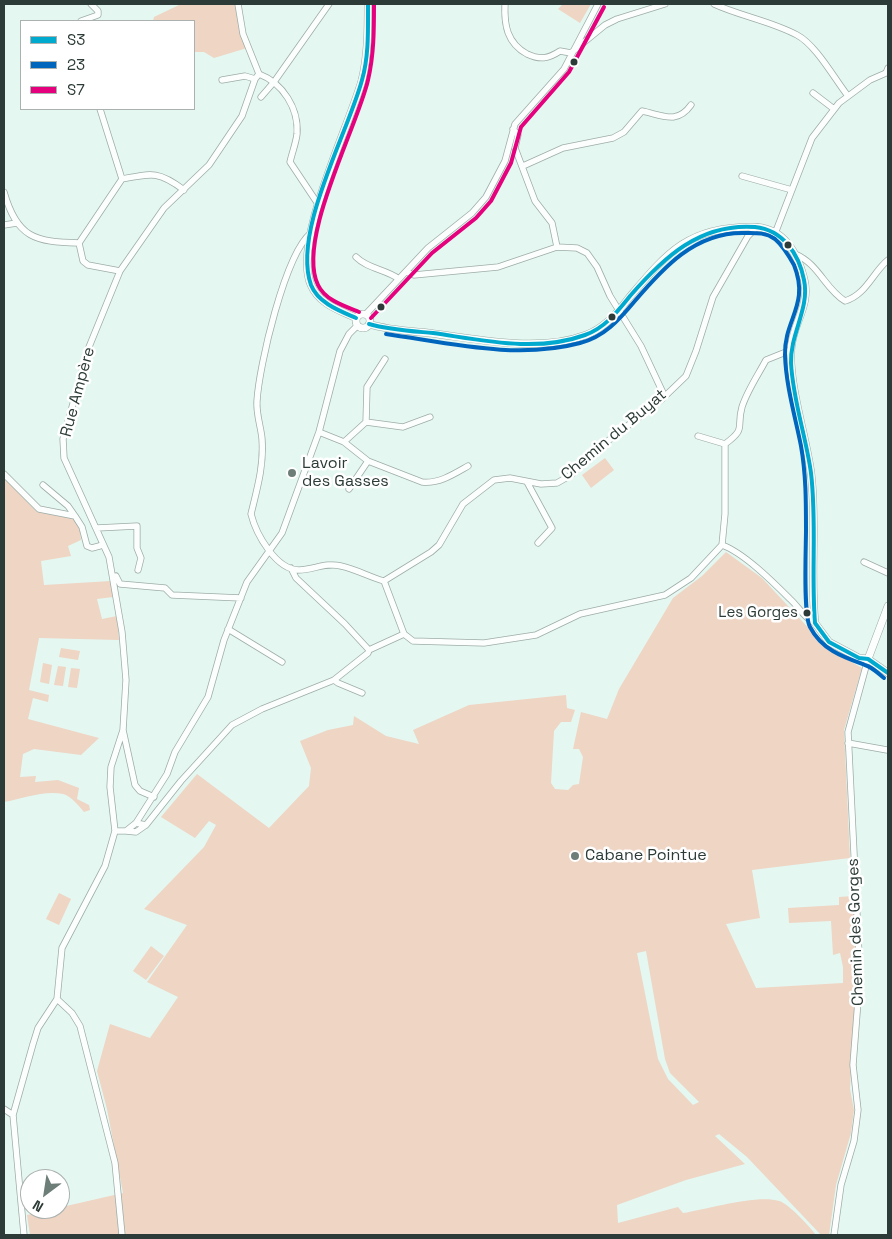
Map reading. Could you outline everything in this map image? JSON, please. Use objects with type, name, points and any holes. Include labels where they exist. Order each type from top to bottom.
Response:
[{"type":"street","points":[[83,20],[98,14],[98,11],[91,4]]},
{"type":"street","points":[[238,4],[243,34],[257,77]]},
{"type":"street","points":[[262,97],[329,4]]},
{"type":"street","points":[[126,831],[136,823],[154,797],[167,774],[175,752],[208,697],[228,629],[240,598],[253,572],[282,533],[320,432],[340,351],[357,322],[361,313],[370,317],[369,324],[364,328],[357,322],[323,302],[311,285],[308,266],[311,233],[318,204],[362,80],[366,55],[368,4]]},
{"type":"street","points":[[505,4],[504,19],[508,34],[519,49],[537,58],[553,56],[560,51],[571,53],[605,25],[617,19],[665,4]]},
{"type":"street","points":[[366,314],[428,248],[479,206],[504,160],[513,129],[524,112],[562,72],[598,4]]},
{"type":"street","points":[[714,4],[798,35],[823,59],[830,74],[848,96]]},
{"type":"street","points":[[776,231],[808,145],[834,109],[848,96],[870,80],[887,72]]},
{"type":"street","points":[[222,80],[245,76],[257,77],[274,82],[284,92],[296,113],[297,134],[290,162],[318,204]]},
{"type":"street","name":"Rue Ampère","points":[[115,831],[116,823],[110,787],[111,767],[123,730],[126,680],[114,575],[109,557],[64,458],[63,440],[89,347],[120,271],[164,208],[209,165],[242,116],[257,77]]},
{"type":"street","points":[[813,93],[834,109]]},
{"type":"street","points":[[523,166],[563,148],[613,138],[624,132],[642,111],[676,118],[684,114],[691,105]]},
{"type":"street","points":[[100,110],[122,179]]},
{"type":"street","points":[[513,129],[518,135],[515,148],[535,201],[552,223],[557,247]]},
{"type":"street","points":[[120,271],[88,265],[83,261],[79,243],[122,179],[156,174],[167,177],[184,190]]},
{"type":"street","points":[[742,176],[792,190]]},
{"type":"street","points":[[4,192],[8,207],[17,223],[32,238],[51,242],[79,243]]},
{"type":"street","points":[[4,225],[17,223]]},
{"type":"street","points":[[369,324],[475,339],[538,343],[578,338],[604,326],[668,254],[690,238],[709,231],[757,227],[776,231],[795,254],[804,279],[806,296],[791,350],[794,384],[811,474],[815,623]]},
{"type":"street","name":"Chemin du Buyat","points":[[384,581],[439,545],[463,504],[494,480],[510,478],[527,482],[557,483],[571,475],[604,444],[661,400],[664,395],[686,376],[713,297],[748,236],[757,227]]},
{"type":"street","points":[[311,233],[303,239],[280,293],[265,352],[257,401],[262,469],[251,514],[276,559],[291,568],[299,570],[325,565],[340,565],[384,581],[404,634],[413,641],[484,644],[536,635],[580,614],[665,595],[691,578],[722,545],[726,514],[725,444]]},
{"type":"street","points":[[406,272],[414,274],[498,267],[557,247],[577,248],[588,253],[597,267],[610,296],[641,346],[664,395]]},
{"type":"street","points":[[795,254],[804,258],[824,277],[838,296],[845,301],[851,299],[867,286],[888,260]]},
{"type":"street","points":[[356,257],[364,264],[392,274],[399,279]]},
{"type":"street","points":[[725,444],[736,436],[741,428],[742,408],[766,360],[791,350]]},
{"type":"street","points":[[344,442],[366,422],[366,387],[384,359]]},
{"type":"street","points":[[366,422],[403,427],[430,417]]},
{"type":"street","points":[[320,432],[344,442],[368,461],[422,482],[430,483],[448,478],[468,466]]},
{"type":"street","points":[[698,436],[725,444]]},
{"type":"street","points":[[349,489],[368,461]]},
{"type":"street","points":[[4,474],[39,509],[75,516]]},
{"type":"street","points":[[527,482],[552,528],[538,543]]},
{"type":"street","points":[[43,485],[68,506],[82,527],[87,546],[92,548],[103,545]]},
{"type":"street","points":[[96,528],[137,526],[137,548],[141,558],[138,570]]},
{"type":"street","points":[[722,545],[761,571],[792,600],[808,620],[815,623],[829,642],[859,658],[868,659],[888,673]]},
{"type":"street","points":[[864,562],[888,573]]},
{"type":"street","points":[[291,568],[296,578],[345,624],[369,650]]},
{"type":"street","points":[[114,575],[120,584],[165,588],[172,595],[240,598]]},
{"type":"street","points":[[868,659],[876,633],[888,606]]},
{"type":"street","points":[[228,629],[282,662]]},
{"type":"street","points":[[24,1235],[12,1115],[38,1028],[57,999],[62,948],[105,866],[115,831],[136,832],[146,825],[181,781],[232,726],[262,709],[334,680],[368,653],[369,650],[404,634]]},
{"type":"street","name":"Chemin des Gorges","points":[[834,1235],[841,1184],[854,1141],[858,1110],[853,1065],[860,975],[848,743],[850,724],[868,659]]},
{"type":"street","points":[[334,680],[338,684],[362,693]]},
{"type":"street","points":[[123,730],[135,785],[140,791],[154,797]]},
{"type":"street","points":[[848,743],[887,750]]},
{"type":"street","points":[[136,823],[146,825]]},
{"type":"street","points":[[57,999],[72,1013],[80,1026],[115,1163],[122,1235]]},
{"type":"street","points":[[4,1109],[12,1115]]},
{"type":"shaded area","points":[[181,4],[235,4],[247,48],[214,58],[204,52],[195,52],[195,20],[153,20],[154,17]]},
{"type":"shaded area","points":[[563,4],[591,4],[580,23],[558,9]]},
{"type":"shaded area","points":[[605,458],[614,470],[591,488],[582,475]]},
{"type":"shaded area","points":[[4,478],[36,511],[73,518],[80,530],[81,540],[68,546],[71,556],[41,561],[44,585],[111,581],[113,597],[97,599],[102,619],[117,616],[119,640],[39,638],[29,690],[49,695],[48,702],[33,698],[28,719],[99,738],[81,755],[34,749],[23,754],[20,777],[36,776],[35,782],[58,780],[79,788],[77,799],[89,805],[90,810],[84,812],[69,797],[56,793],[41,794],[4,802]]},
{"type":"shaded area","points":[[726,552],[762,578],[827,648],[862,668],[844,730],[850,858],[752,870],[760,918],[726,924],[756,988],[843,983],[843,967],[840,953],[833,955],[831,921],[789,923],[788,908],[839,905],[839,897],[853,896],[856,981],[850,1089],[854,1110],[851,1133],[836,1185],[829,1235],[821,1235],[747,1157],[719,1134],[715,1136],[745,1164],[686,1180],[617,1205],[618,1223],[678,1207],[683,1213],[732,1203],[770,1199],[788,1206],[816,1235],[30,1235],[28,1219],[70,1219],[70,1205],[123,1193],[107,1109],[97,1071],[110,1024],[150,1038],[178,997],[147,982],[187,925],[144,909],[204,847],[216,825],[209,821],[195,838],[161,817],[197,774],[269,828],[309,786],[311,768],[300,741],[328,730],[353,725],[354,716],[386,736],[419,744],[413,730],[469,705],[566,695],[567,708],[575,710],[571,722],[561,722],[554,731],[551,783],[555,789],[568,790],[573,785],[579,784],[583,757],[579,749],[573,749],[581,712],[607,719],[619,689],[673,598],[702,576]],"holes":[[[646,951],[665,1059],[670,1073],[699,1102],[693,1105],[668,1079],[658,1059],[637,953]]]},
{"type":"shaded area","points":[[61,648],[80,651],[78,660],[59,657]]},
{"type":"shaded area","points":[[43,663],[52,665],[49,684],[40,682]]},
{"type":"shaded area","points":[[58,666],[66,667],[63,686],[54,685]]},
{"type":"shaded area","points":[[71,668],[80,669],[77,688],[68,687]]},
{"type":"shaded area","points":[[59,893],[71,899],[59,925],[46,919]]},
{"type":"shaded area","points":[[151,946],[164,956],[146,980],[133,971]]},
{"type":"transit line","name":"S3","points":[[356,318],[330,306],[319,297],[311,285],[307,263],[309,238],[315,211],[362,80],[368,42],[368,4]]},
{"type":"transit line","name":"S7","points":[[359,312],[325,295],[318,285],[313,265],[315,241],[321,213],[368,80],[373,52],[374,4]]},
{"type":"transit line","name":"S7","points":[[371,318],[432,253],[476,218],[491,201],[511,163],[521,127],[569,72],[604,7]]},
{"type":"transit line","name":"S3","points":[[369,324],[393,329],[509,343],[528,344],[566,340],[585,335],[605,324],[656,268],[685,245],[700,237],[735,227],[755,227],[774,233],[794,253],[802,270],[804,280],[804,301],[793,342],[791,363],[794,391],[806,446],[813,492],[815,623],[829,642],[859,658],[868,659],[888,673]]},
{"type":"transit line","name":"23","points":[[386,334],[458,345],[508,350],[556,348],[580,343],[596,337],[610,327],[669,265],[695,245],[726,234],[760,233],[775,239],[794,265],[798,279],[798,302],[788,331],[785,355],[789,390],[804,467],[806,609],[808,620],[815,635],[827,647],[841,656],[870,667],[884,678]]},
{"type":"place","name":"Lavoir des Gasses","points":[[292,473]]},
{"type":"place","name":"Les Gorges","points":[[807,613]]},
{"type":"place","name":"Cabane Pointue","points":[[575,856]]}]
